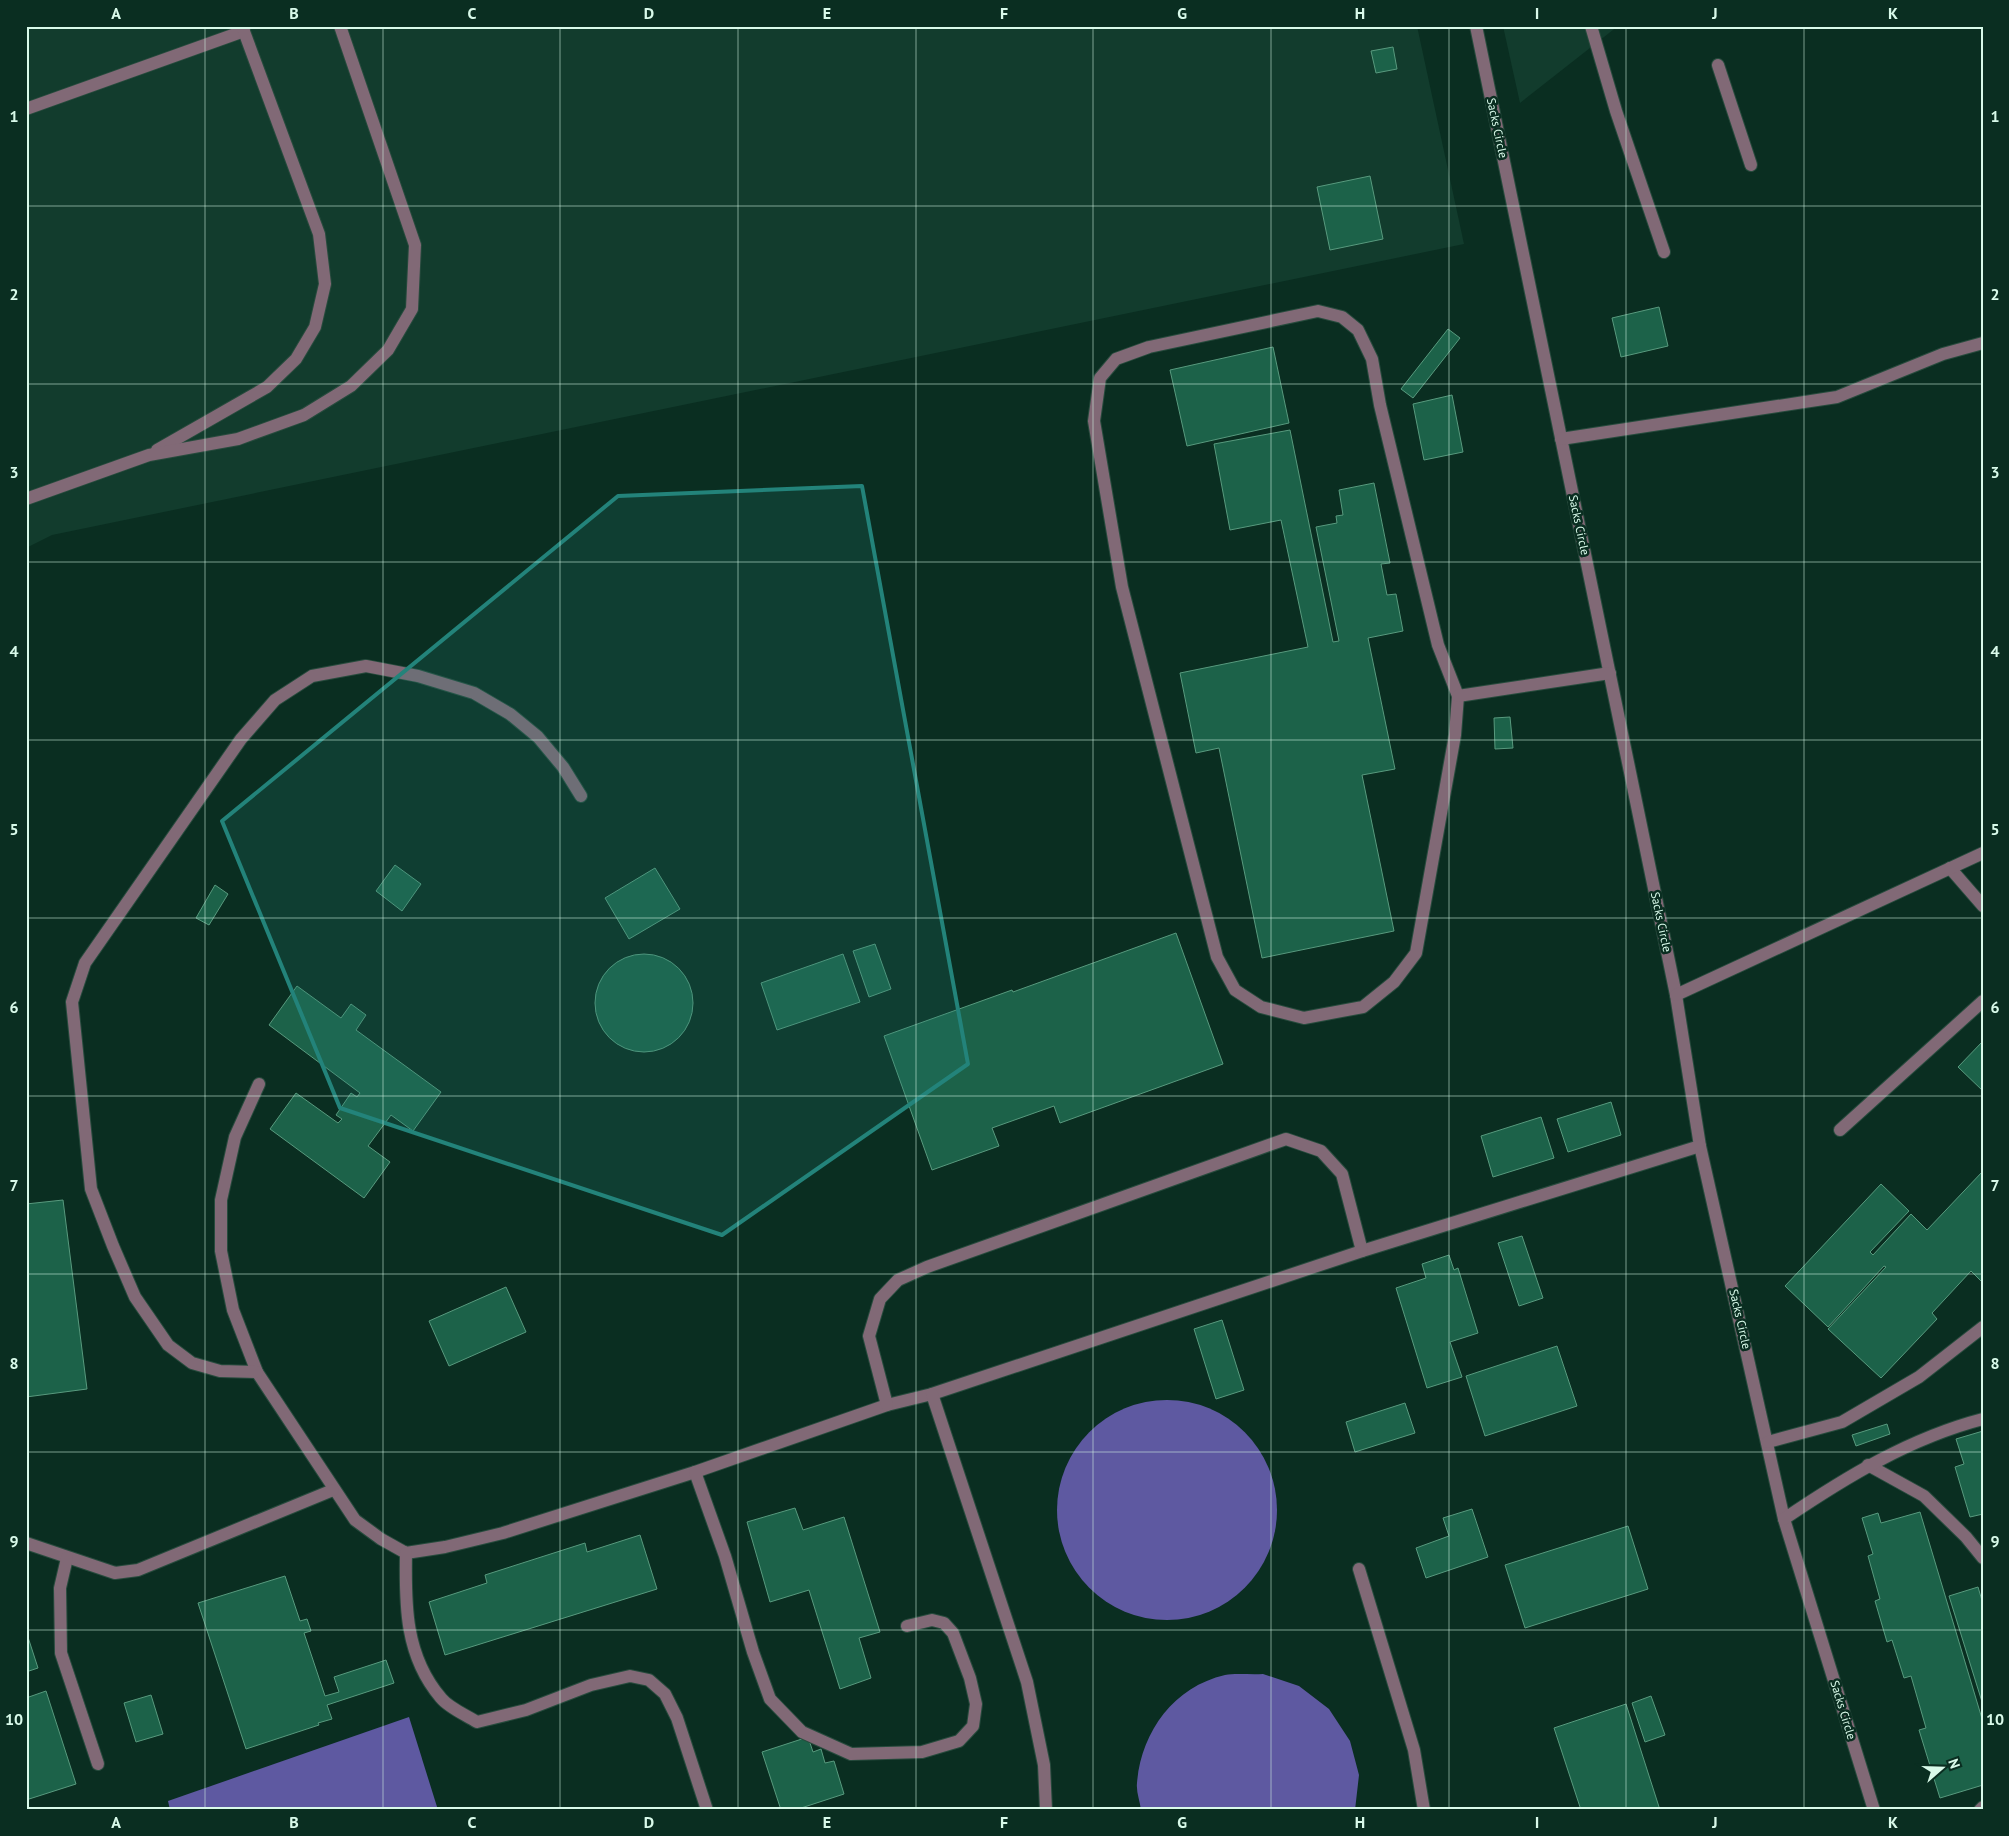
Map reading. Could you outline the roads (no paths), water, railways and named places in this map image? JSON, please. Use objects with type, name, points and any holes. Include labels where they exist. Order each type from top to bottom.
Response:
[{"type":"lane","points":[[26,499],[149,455],[238,440],[304,415],[351,386],[388,350],[412,309],[415,245],[340,26]]},
{"type":"lane","name":"Sacks Circle","points":[[1476,26],[1676,995],[1700,1146],[1784,1519],[1874,1810]]},
{"type":"lane","points":[[1591,26],[1616,111],[1664,252]]},
{"type":"lane","points":[[26,110],[243,28],[319,234],[325,284],[315,327],[296,359],[267,387],[149,455]]},
{"type":"lane","points":[[1718,65],[1751,165]]},
{"type":"lane","points":[[1318,311],[1342,317],[1358,330],[1372,359],[1380,405],[1438,645],[1458,696],[1455,735],[1416,953],[1400,975],[1394,982],[1363,1006],[1304,1018],[1261,1007],[1235,990],[1217,957],[1122,587],[1094,420],[1100,378],[1116,358],[1148,347],[1318,311]]},
{"type":"lane","points":[[1561,439],[1837,397],[1943,354],[1983,343]]},
{"type":"lane","points":[[257,1372],[220,1371],[192,1362],[168,1346],[135,1297],[113,1246],[91,1189],[72,1002],[85,963],[242,739],[275,700],[312,676],[366,666],[418,676],[474,692],[510,714],[538,737],[563,767],[581,796]]},
{"type":"lane","points":[[1458,696],[1610,673]]},
{"type":"lane","points":[[1676,995],[1983,853]]},
{"type":"lane","points":[[1950,868],[1983,906]]},
{"type":"lane","points":[[1840,1130],[1983,1001]]},
{"type":"lane","points":[[259,1084],[235,1137],[221,1200],[221,1251],[233,1310],[257,1372],[333,1490],[355,1520],[381,1539],[406,1553],[446,1548],[502,1533],[695,1472],[887,1405],[932,1394],[1362,1250],[1700,1146]]},
{"type":"lane","points":[[887,1405],[869,1336],[880,1299],[898,1280],[928,1267],[1286,1139],[1322,1151],[1342,1174],[1362,1250]]},
{"type":"lane","points":[[1768,1442],[1842,1422],[1919,1377],[1983,1327]]},
{"type":"lane","points":[[932,1394],[1027,1682],[1044,1765],[1046,1810]]},
{"type":"lane","points":[[1784,1519],[1868,1465],[1956,1426],[1983,1418]]},
{"type":"lane","points":[[1868,1465],[1924,1496],[1966,1537],[1983,1558]]},
{"type":"lane","points":[[695,1472],[725,1556],[753,1652],[770,1699],[802,1732],[851,1754],[922,1752],[959,1741],[973,1726],[976,1704],[970,1678],[953,1634],[944,1623],[932,1620],[908,1626]]},
{"type":"lane","points":[[26,1543],[115,1573],[138,1570],[333,1490]]},
{"type":"lane","points":[[406,1553],[405,1602],[414,1654],[442,1699],[476,1722],[526,1710],[591,1685],[630,1676],[650,1680],[665,1694],[677,1718],[707,1810]]},
{"type":"lane","points":[[67,1558],[60,1596],[61,1653],[98,1764]]},
{"type":"lane","points":[[1359,1569],[1414,1750],[1424,1810]]},
{"type":"lane","points":[[1980,1810],[1983,1807]]}]
